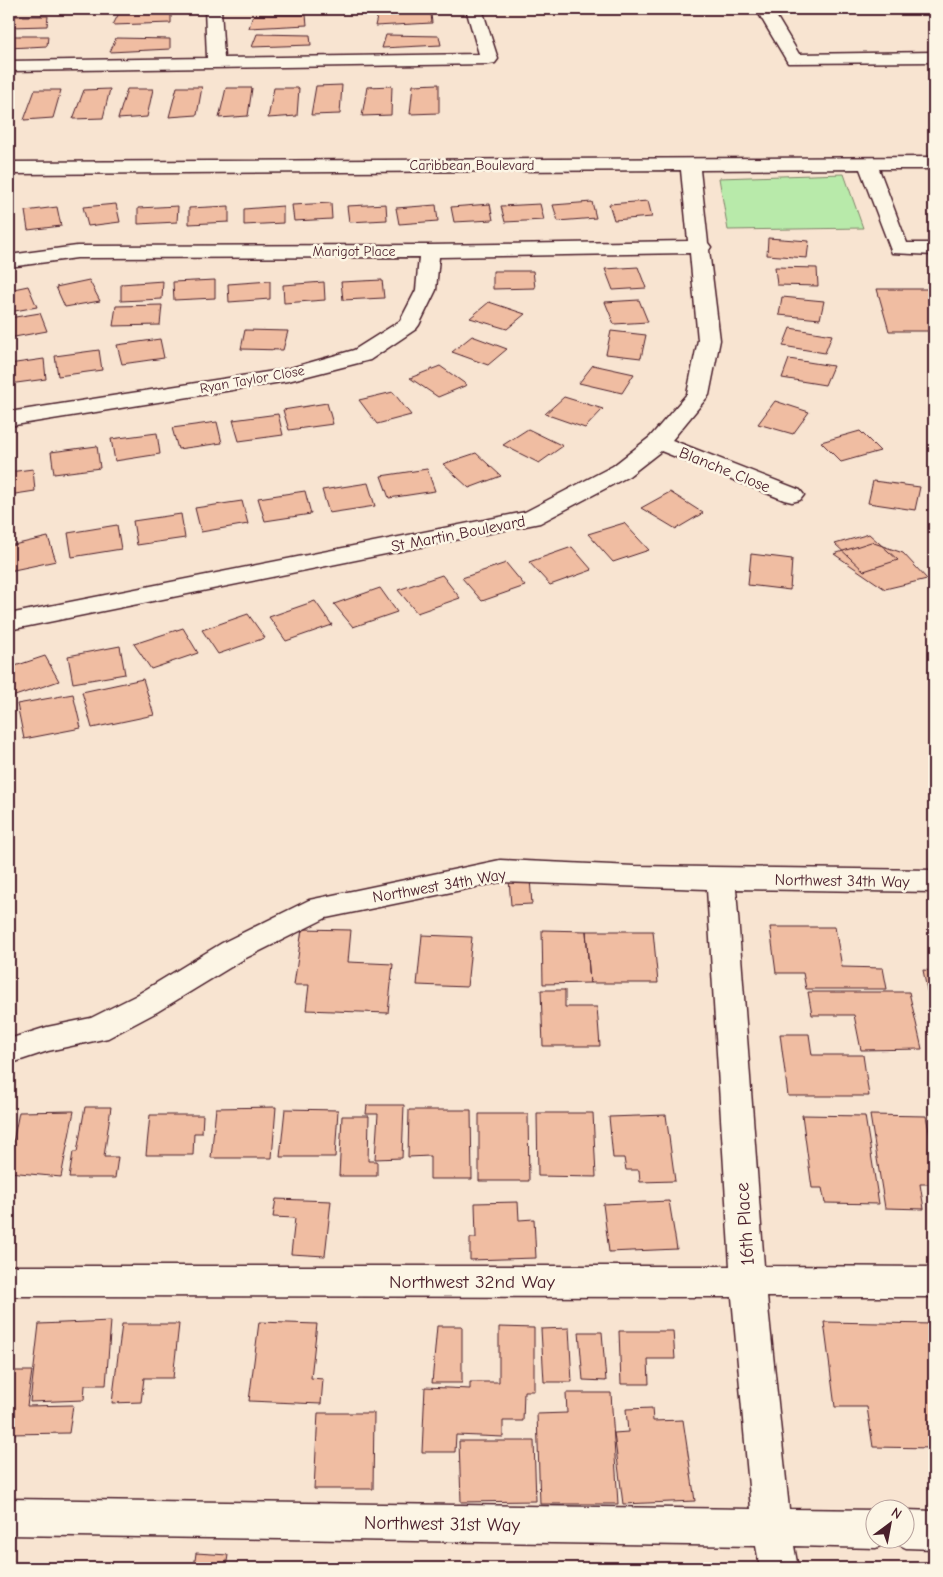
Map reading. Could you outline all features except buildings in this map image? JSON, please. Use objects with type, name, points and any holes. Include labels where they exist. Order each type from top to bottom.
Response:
[{"type":"street","points":[[213,9],[216,63]]},
{"type":"street","points":[[9,66],[488,59],[474,9]]},
{"type":"street","points":[[764,9],[794,59],[934,57]]},
{"type":"street","name":"Caribbean Boulevard","points":[[9,168],[934,162]]},
{"type":"street","points":[[867,163],[899,248],[934,249]]},
{"type":"street","name":"St Martin Boulevard","points":[[9,622],[532,518],[621,471],[658,442],[698,395],[709,340],[701,247],[690,164]]},
{"type":"street","name":"Marigot Place","points":[[9,261],[77,252],[430,251],[701,247]]},
{"type":"street","name":"Ryan Taylor Close","points":[[9,419],[288,374],[362,355],[409,324],[426,290],[430,251]]},
{"type":"street","name":"Blanche Close","points":[[658,442],[792,495]]},
{"type":"street","name":"Northwest 34th Way","points":[[9,1052],[47,1038],[97,1029],[146,1004],[233,951],[319,908],[500,871],[721,878],[934,881]]},
{"type":"street","name":"16th Place","points":[[721,878],[748,1281],[772,1527],[779,1568]]},
{"type":"street","name":"Northwest 32nd Way","points":[[9,1281],[934,1282]]},
{"type":"street","name":"Northwest 31st Way","points":[[9,1517],[866,1529]]},
{"type":"street","points":[[916,1529],[934,1530]]},
{"type":"green space","points":[[844,174],[863,228],[728,230],[719,178]]}]
